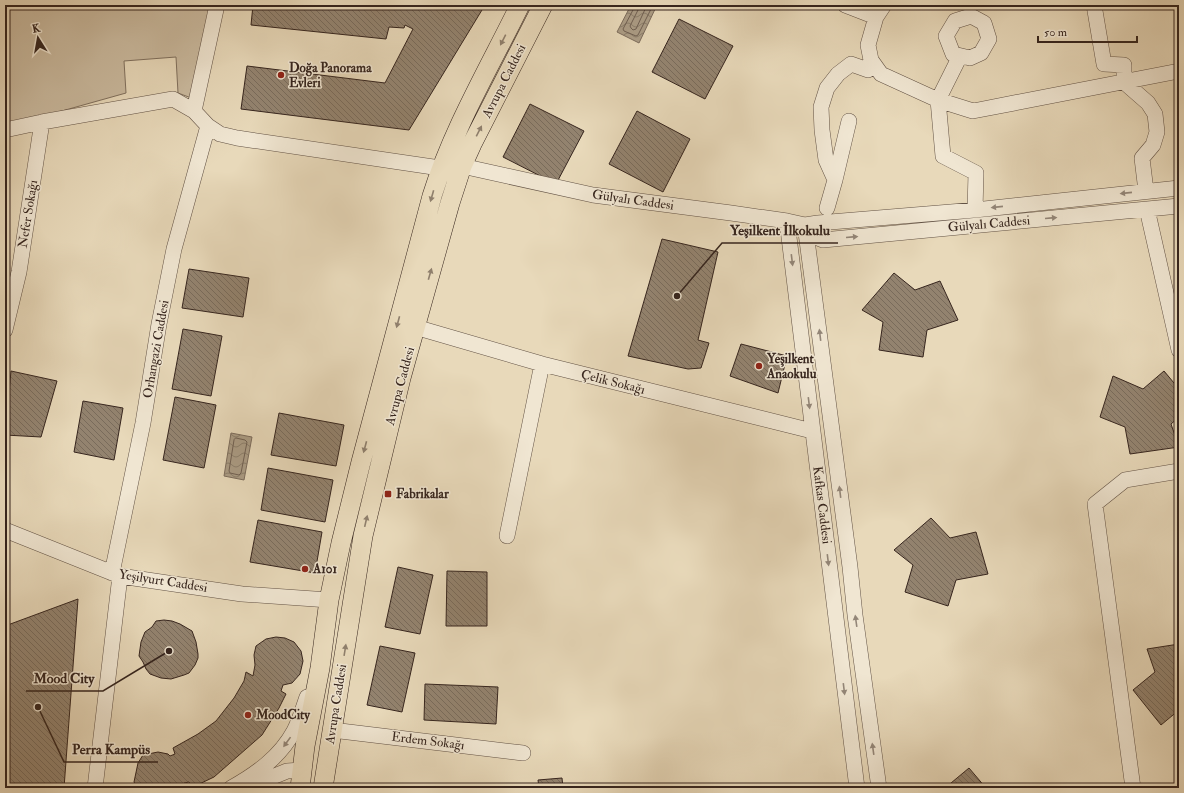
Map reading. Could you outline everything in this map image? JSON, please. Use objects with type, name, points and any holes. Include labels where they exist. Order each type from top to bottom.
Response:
[{"type":"main road","name":"Avrupa Caddesi","points":[[300,784],[305,746],[320,668],[329,600],[341,542],[432,196],[440,168],[456,132],[520,5]]},
{"type":"main road","name":"Avrupa Caddesi","points":[[324,784],[363,536],[401,378],[415,327],[462,166],[543,5]]},
{"type":"main road","points":[[300,784],[320,776],[324,784]]},
{"type":"street","points":[[194,112],[217,5]]},
{"type":"street","points":[[845,5],[880,11],[868,45],[871,60],[881,74],[938,100],[973,111],[1179,71]]},
{"type":"street","points":[[1094,5],[1104,64],[1124,65],[1124,82],[1148,103],[1155,114],[1157,132],[1153,145],[1142,158],[1146,191]]},
{"type":"street","points":[[961,12],[984,23],[989,39],[982,53],[970,58],[960,56],[953,54],[946,36],[961,12]]},
{"type":"street","points":[[960,56],[938,100],[943,156],[976,173],[975,210]]},
{"type":"street","points":[[835,180],[826,160],[821,107],[827,88],[838,74],[851,64],[868,70],[871,60]]},
{"type":"street","points":[[5,130],[173,99],[194,112],[208,126],[220,134],[238,138],[440,168]]},
{"type":"street","points":[[827,208],[849,121]]},
{"type":"street","name":"Nefer Sokağı","points":[[5,330],[19,272],[42,122]]},
{"type":"street","name":"Orhangazi Caddesi","points":[[95,788],[116,574],[174,249],[208,126]]},
{"type":"street","name":"Gülyalı Caddesi","points":[[462,166],[593,195],[787,221],[805,225],[975,210],[1179,188]]},
{"type":"street","name":"Gülyalı Caddesi","points":[[805,225],[813,236],[823,240],[1179,206]]},
{"type":"street","points":[[1147,209],[1179,350]]},
{"type":"street","name":"Kafkas Caddesi","points":[[787,221],[857,788]]},
{"type":"street","name":"Kafkas Caddesi","points":[[805,225],[855,615],[879,788]]},
{"type":"street","name":"Çelik Sokağı","points":[[415,327],[542,364],[812,431]]},
{"type":"street","points":[[507,536],[542,364]]},
{"type":"street","points":[[1133,788],[1095,504],[1125,480],[1179,471]]},
{"type":"street","name":"Yeşilyurt Caddesi","points":[[5,530],[116,574],[242,594],[329,600]]},
{"type":"street","points":[[231,788],[257,772],[284,746],[294,731],[302,714],[308,693],[320,668]]},
{"type":"street","name":"Erdem Sokağı","points":[[332,730],[523,753]]},
{"type":"street","points":[[245,788],[287,771],[300,784]]},
{"type":"shaded area","points":[[5,5],[214,5],[194,99],[178,93],[176,57],[124,61],[126,93],[44,116],[5,125]]},
{"type":"water","points":[[631,5],[657,5],[639,43],[617,32]]},
{"type":"water","points":[[231,433],[252,437],[244,480],[224,476]]},
{"type":"building","name":"Doğa Panorama Evleri","points":[[253,5],[485,5],[409,130],[241,109],[247,66],[385,83],[413,29],[405,25],[404,28],[389,27],[386,39],[251,25]]},
{"type":"building","points":[[679,19],[733,46],[705,99],[652,72]]},
{"type":"building","points":[[530,104],[584,131],[556,184],[503,157]]},
{"type":"building","points":[[637,111],[690,139],[663,192],[609,164]]},
{"type":"building","points":[[662,239],[718,252],[698,340],[709,343],[701,368],[688,369],[628,356]]},
{"type":"building","points":[[189,269],[249,278],[243,317],[182,308]]},
{"type":"building","points":[[894,273],[915,290],[940,281],[958,320],[927,330],[923,357],[879,350],[883,322],[862,310]]},
{"type":"building","points":[[183,329],[222,336],[211,396],[172,389]]},
{"type":"building","name":"Yeşilkent Anaokulu","points":[[741,344],[787,356],[778,393],[730,376]]},
{"type":"building","points":[[11,371],[57,381],[41,437],[5,435]]},
{"type":"building","points":[[1164,371],[1179,389],[1179,417],[1171,424],[1179,447],[1130,454],[1125,427],[1100,417],[1113,376],[1143,389]]},
{"type":"building","points":[[175,397],[216,405],[204,468],[163,460]]},
{"type":"building","points":[[83,401],[123,408],[114,460],[74,452]]},
{"type":"building","points":[[279,413],[344,425],[336,466],[271,455]]},
{"type":"building","points":[[268,468],[333,480],[325,522],[261,510]]},
{"type":"building","points":[[931,518],[950,538],[976,532],[988,574],[956,580],[948,606],[905,592],[913,565],[894,550]]},
{"type":"building","points":[[258,520],[322,532],[315,573],[250,562]]},
{"type":"building","points":[[398,567],[433,575],[420,634],[385,627]]},
{"type":"building","points":[[447,571],[487,572],[487,626],[446,626]]},
{"type":"building","points":[[78,599],[64,788],[5,788],[5,626]]},
{"type":"building","points":[[164,620],[180,624],[192,631],[198,654],[195,665],[189,673],[171,679],[161,678],[150,674],[139,656],[141,642],[145,632],[152,627],[156,621]]},
{"type":"building","name":"MoodCity","points":[[276,637],[285,638],[294,642],[301,651],[303,661],[300,674],[292,683],[283,685],[281,691],[286,694],[262,735],[214,777],[193,787],[189,782],[184,783],[183,788],[137,788],[134,782],[138,763],[143,755],[158,752],[168,754],[170,756],[175,754],[173,748],[198,734],[216,721],[234,698],[244,681],[246,672],[253,676],[256,646],[266,639]]},
{"type":"building","points":[[1179,644],[1179,710],[1161,725],[1133,690],[1155,672],[1147,649]]},
{"type":"building","points":[[380,646],[415,653],[402,712],[367,705]]},
{"type":"building","points":[[425,684],[498,687],[496,724],[424,720]]},
{"type":"building","points":[[969,768],[986,788],[945,788]]},
{"type":"building","points":[[562,778],[563,788],[539,788],[538,780]]},
{"type":"building","points":[[1013,784],[1014,788],[992,788]]},
{"type":"place","name":"Doğa Panorama Evleri","points":[[281,75]]},
{"type":"place","name":"Yeşilkent İlkokulu","points":[[677,296]]},
{"type":"place","name":"Yeşilkent Anaokulu","points":[[759,366]]},
{"type":"place","name":"Fabrikalar","points":[[388,494]]},
{"type":"place","name":"A101","points":[[305,569]]},
{"type":"place","name":"Mood City","points":[[169,651]]},
{"type":"place","name":"Perra Kampüs","points":[[38,707]]},
{"type":"place","name":"MoodCity","points":[[248,715]]}]
